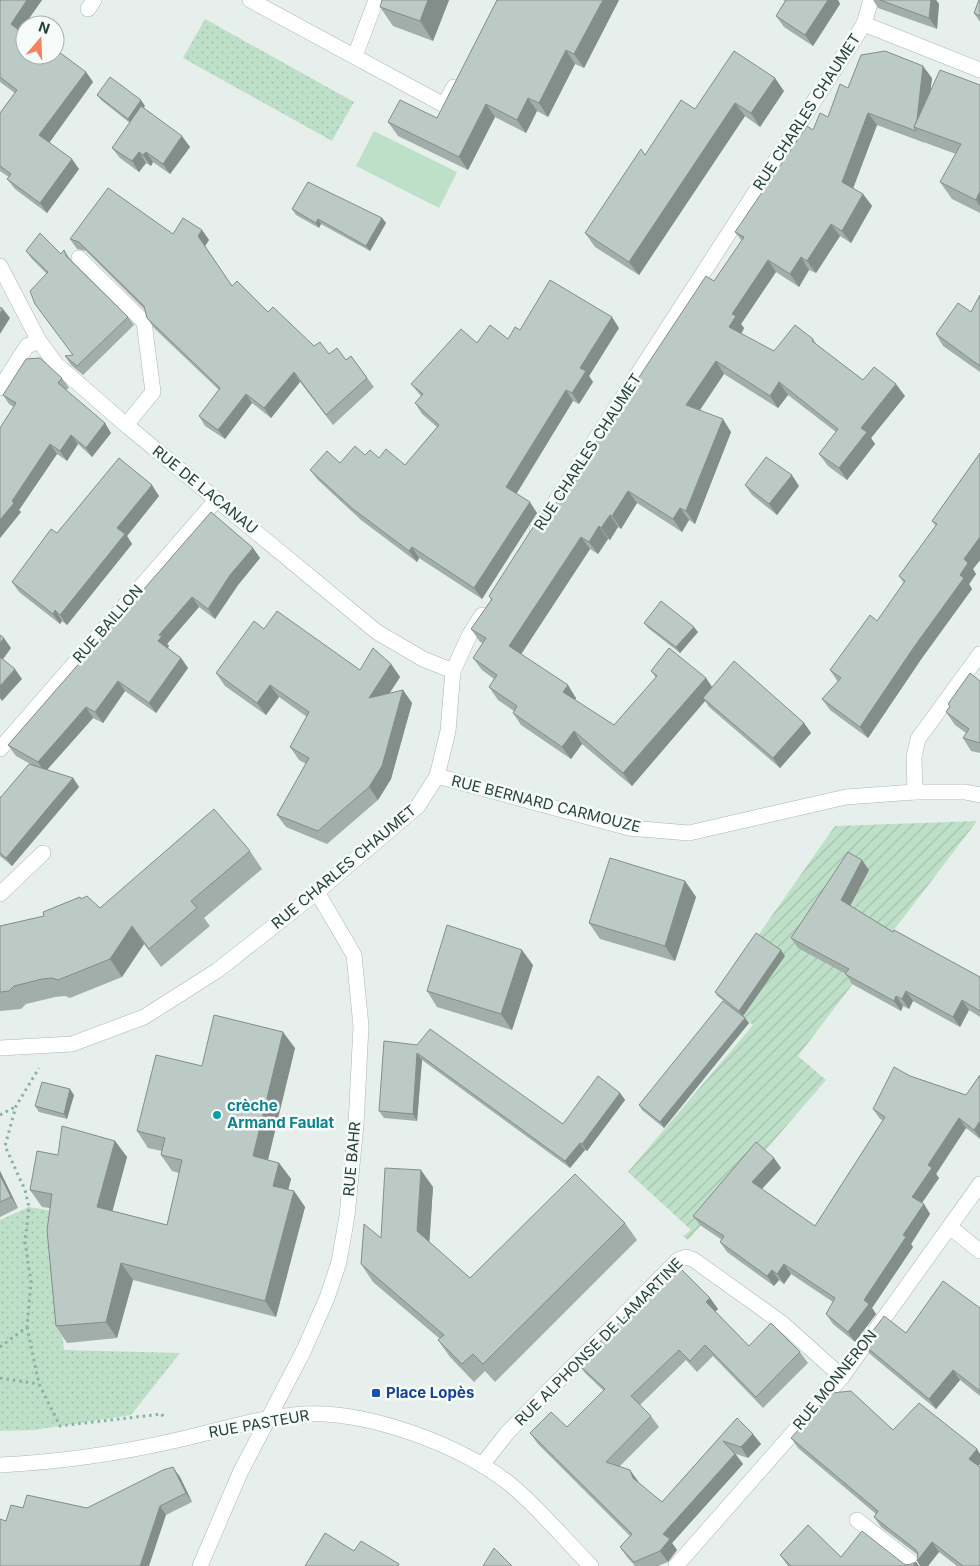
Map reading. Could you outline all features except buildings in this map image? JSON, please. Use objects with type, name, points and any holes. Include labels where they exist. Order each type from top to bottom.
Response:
[{"type":"street","points":[[250,0],[444,105],[461,73]]},
{"type":"street","points":[[354,56],[376,0]]},
{"type":"street","name":"RUE CHARLES CHAUMET","points":[[528,544],[864,24],[871,0]]},
{"type":"street","points":[[864,24],[980,70]]},
{"type":"street","points":[[78,258],[144,322],[153,392],[126,425]]},
{"type":"street","name":"RUE DE LACANAU","points":[[0,266],[39,341],[56,364],[126,425],[377,632],[423,659],[453,671]]},
{"type":"street","points":[[0,388],[27,346],[39,341]]},
{"type":"street","name":"RUE BAILLON","points":[[0,749],[217,499]]},
{"type":"street","name":"RUE CHARLES CHAUMET","points":[[0,1048],[72,1044],[144,1017],[218,970],[317,892],[418,806],[437,776],[448,732],[453,671],[470,634],[491,601]]},
{"type":"street","points":[[915,792],[914,756],[918,739],[980,654]]},
{"type":"street","name":"RUE BERNARD CARMOUZE","points":[[437,776],[629,828],[689,833],[846,797],[915,792],[965,792],[980,795]]},
{"type":"street","points":[[0,894],[43,853]]},
{"type":"street","name":"RUE BAHR","points":[[200,1566],[240,1473],[303,1352],[327,1298],[339,1262],[347,1216],[356,1125],[361,1026],[354,955],[317,892]]},
{"type":"street","name":"RUE MONNERON","points":[[676,1566],[842,1377],[951,1228],[980,1184]]},
{"type":"street","points":[[951,1228],[980,1252]]},
{"type":"street","name":"RUE ALPHONSE DE LAMARTINE","points":[[482,1465],[507,1433],[678,1260],[686,1256],[782,1323],[842,1377]]},
{"type":"street","name":"RUE PASTEUR","points":[[0,1465],[71,1459],[171,1442],[302,1414],[350,1416],[400,1430],[454,1450],[482,1465],[512,1486],[591,1566]]},
{"type":"street","points":[[856,1520],[916,1566]]},
{"type":"path","points":[[52,1046],[16,1106],[5,1146],[25,1190],[29,1207],[26,1242],[31,1282],[28,1327],[39,1384],[60,1426],[162,1414],[171,1442]]},
{"type":"path","points":[[0,1115],[16,1106]]},
{"type":"path","points":[[0,1347],[28,1327]]},
{"type":"path","points":[[0,1378],[39,1384]]},
{"type":"green space","points":[[205,19],[354,102],[332,141],[183,58]]},
{"type":"green space","points":[[374,131],[457,172],[439,208],[356,166]]},
{"type":"green space","points":[[977,821],[798,1056],[826,1080],[688,1240],[683,1236],[691,1230],[628,1172],[753,1025],[716,995],[835,826]]},
{"type":"green space","points":[[29,1207],[58,1212],[53,1239],[64,1350],[180,1353],[131,1415],[34,1430],[0,1431],[0,1220]]},
{"type":"place","name":"crèche Armand Faulat","points":[[217,1115]]},
{"type":"place","name":"Place Lopès","points":[[376,1393]]}]
